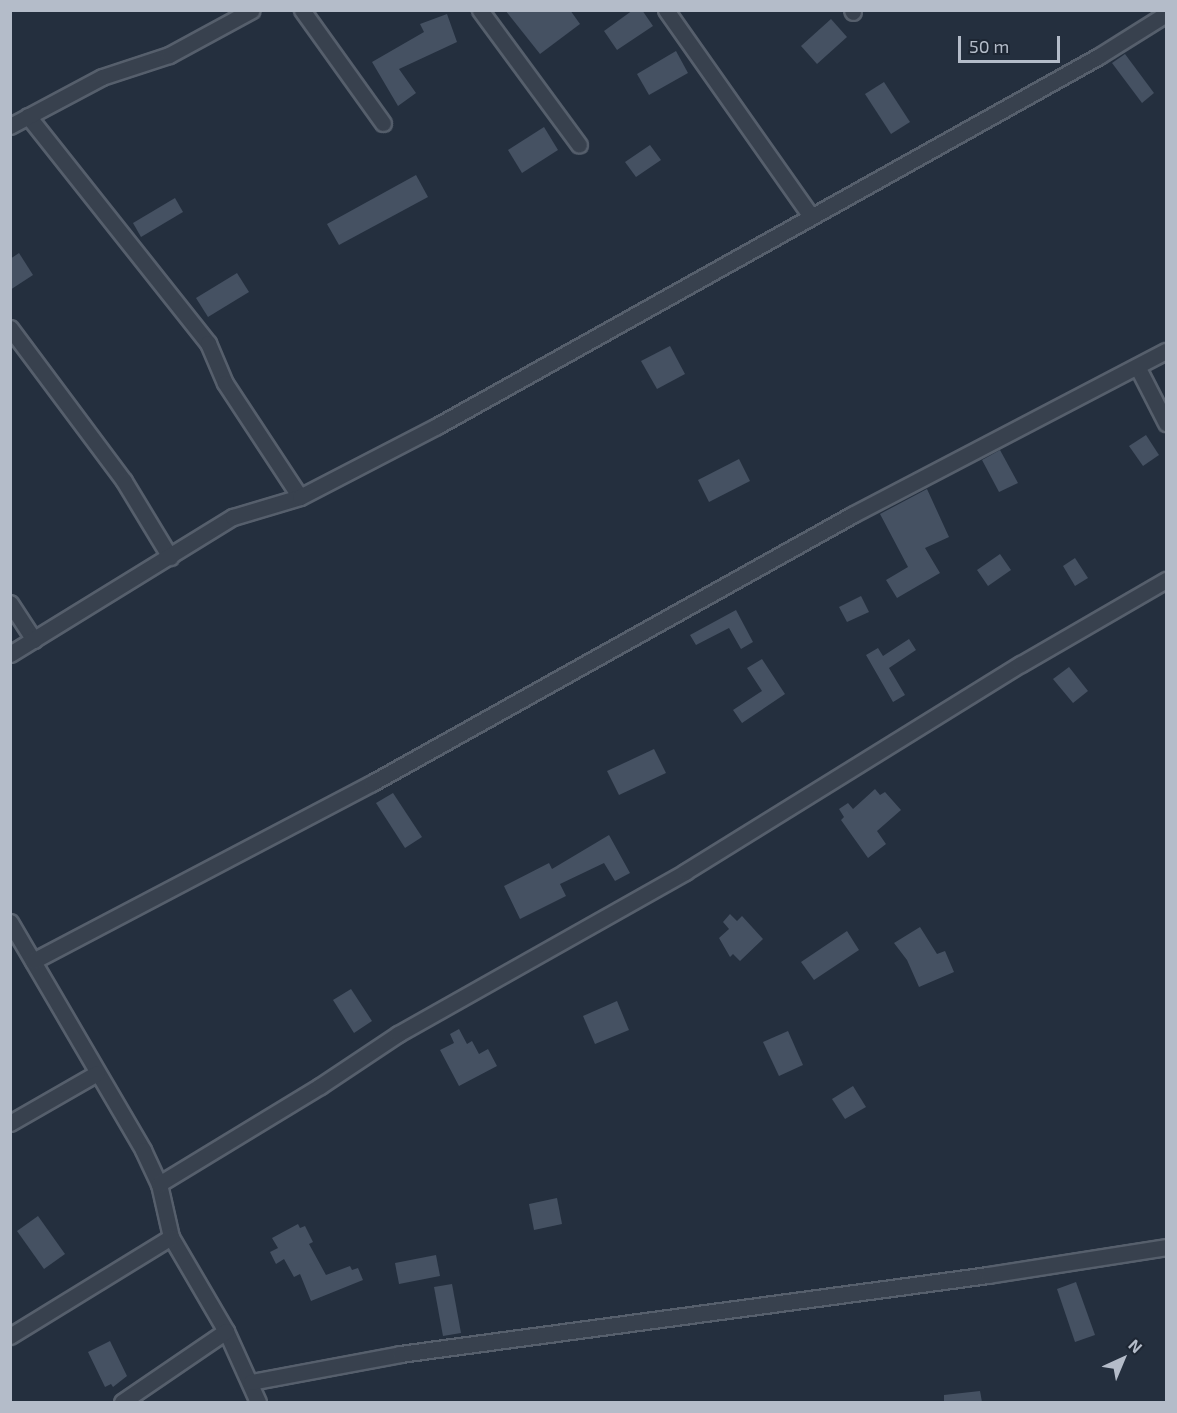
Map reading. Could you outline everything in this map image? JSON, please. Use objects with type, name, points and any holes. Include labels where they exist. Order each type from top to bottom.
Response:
[{"type":"street","points":[[10,126],[102,77],[169,54],[252,10]]},
{"type":"street","points":[[302,10],[383,123]]},
{"type":"street","points":[[480,10],[579,145]]},
{"type":"street","points":[[666,10],[811,216]]},
{"type":"street","points":[[10,654],[233,517],[300,498],[665,300],[1099,56],[1167,14]]},
{"type":"street","points":[[28,116],[208,343],[225,384],[300,498]]},
{"type":"street","points":[[10,328],[124,481],[170,557]]},
{"type":"street","points":[[33,961],[362,788],[852,515],[1167,351]]},
{"type":"street","points":[[1138,368],[1167,423]]},
{"type":"street","points":[[159,1184],[321,1086],[398,1034],[685,872],[1021,664],[1167,580]]},
{"type":"street","points":[[10,603],[33,640]]},
{"type":"street","points":[[10,922],[143,1150],[159,1184],[171,1237],[226,1331],[258,1402]]},
{"type":"street","points":[[10,1123],[96,1073]]},
{"type":"street","points":[[10,1336],[171,1237]]},
{"type":"street","points":[[250,1382],[400,1354],[988,1275],[1167,1247]]},
{"type":"street","points":[[122,1402],[226,1331]]},
{"type":"building","points":[[505,10],[570,10],[580,24],[540,54]]},
{"type":"building","points":[[633,10],[642,10],[653,26],[617,50],[604,31]]},
{"type":"building","points":[[447,14],[457,42],[399,69],[416,93],[398,106],[372,62],[424,32],[420,24]]},
{"type":"building","points":[[831,19],[847,37],[817,64],[801,46]]},
{"type":"building","points":[[676,51],[688,73],[649,95],[637,74]]},
{"type":"building","points":[[1125,54],[1154,93],[1142,103],[1112,63]]},
{"type":"building","points":[[884,82],[910,122],[891,134],[865,94]]},
{"type":"building","points":[[544,127],[558,150],[522,173],[508,150]]},
{"type":"building","points":[[650,145],[661,160],[636,177],[625,162]]},
{"type":"building","points":[[416,175],[428,197],[339,245],[327,224]]},
{"type":"building","points":[[175,198],[183,212],[141,237],[133,223]]},
{"type":"building","points":[[19,253],[33,275],[10,290],[10,259]]},
{"type":"building","points":[[237,273],[249,292],[208,317],[196,298]]},
{"type":"building","points":[[670,346],[685,374],[657,389],[641,361]]},
{"type":"building","points":[[1146,435],[1159,455],[1143,466],[1129,446]]},
{"type":"building","points":[[1000,450],[1018,483],[999,492],[982,460]]},
{"type":"building","points":[[739,459],[750,481],[709,502],[698,480]]},
{"type":"building","points":[[927,489],[949,537],[925,548],[940,573],[897,598],[886,580],[908,567],[880,514]]},
{"type":"building","points":[[1000,554],[1011,570],[988,586],[977,570]]},
{"type":"building","points":[[1075,558],[1088,578],[1075,586],[1063,566]]},
{"type":"building","points":[[861,596],[869,612],[847,622],[839,607]]},
{"type":"building","points":[[736,610],[753,642],[741,649],[729,628],[696,645],[690,635]]},
{"type":"building","points":[[909,639],[916,650],[889,668],[905,695],[893,702],[866,655],[878,648],[883,656]]},
{"type":"building","points":[[762,659],[785,694],[742,723],[733,710],[762,691],[747,668]]},
{"type":"building","points":[[1069,667],[1088,691],[1073,703],[1053,679]]},
{"type":"building","points":[[654,749],[666,773],[619,795],[607,771]]},
{"type":"building","points":[[875,789],[880,795],[885,792],[901,810],[877,831],[886,844],[868,858],[841,820],[844,817],[839,809],[848,803],[853,809]]},
{"type":"building","points":[[393,793],[422,837],[405,848],[376,803]]},
{"type":"building","points":[[609,835],[630,873],[615,881],[604,863],[560,884],[566,896],[520,919],[504,886],[549,863],[552,869]]},
{"type":"building","points":[[730,914],[737,921],[742,916],[763,939],[740,961],[733,954],[730,957],[719,938],[729,929],[723,922]]},
{"type":"building","points":[[920,927],[937,954],[945,951],[954,972],[919,987],[907,960],[894,943]]},
{"type":"building","points":[[847,931],[859,950],[814,980],[801,962]]},
{"type":"building","points":[[351,989],[372,1021],[354,1033],[333,1000]]},
{"type":"building","points":[[617,1001],[629,1030],[595,1044],[583,1016]]},
{"type":"building","points":[[459,1029],[467,1044],[472,1041],[479,1054],[488,1049],[497,1066],[459,1086],[440,1050],[454,1043],[450,1034]]},
{"type":"building","points":[[788,1031],[803,1065],[779,1076],[763,1042]]},
{"type":"building","points":[[853,1086],[866,1107],[845,1119],[832,1099]]},
{"type":"building","points":[[557,1198],[562,1224],[534,1230],[529,1204]]},
{"type":"building","points":[[38,1216],[65,1254],[44,1269],[17,1231]]},
{"type":"building","points":[[298,1224],[300,1228],[305,1226],[313,1242],[309,1244],[326,1275],[350,1266],[352,1270],[358,1268],[363,1280],[311,1301],[300,1274],[294,1277],[284,1259],[276,1264],[270,1252],[278,1248],[272,1238]]},
{"type":"building","points":[[436,1255],[440,1276],[399,1284],[395,1263]]},
{"type":"building","points":[[1076,1282],[1095,1335],[1075,1342],[1057,1289]]},
{"type":"building","points":[[452,1284],[461,1333],[443,1336],[434,1287]]},
{"type":"building","points":[[110,1341],[127,1376],[113,1387],[111,1384],[105,1387],[88,1352]]},
{"type":"building","points":[[980,1391],[982,1402],[944,1402],[944,1395]]}]
